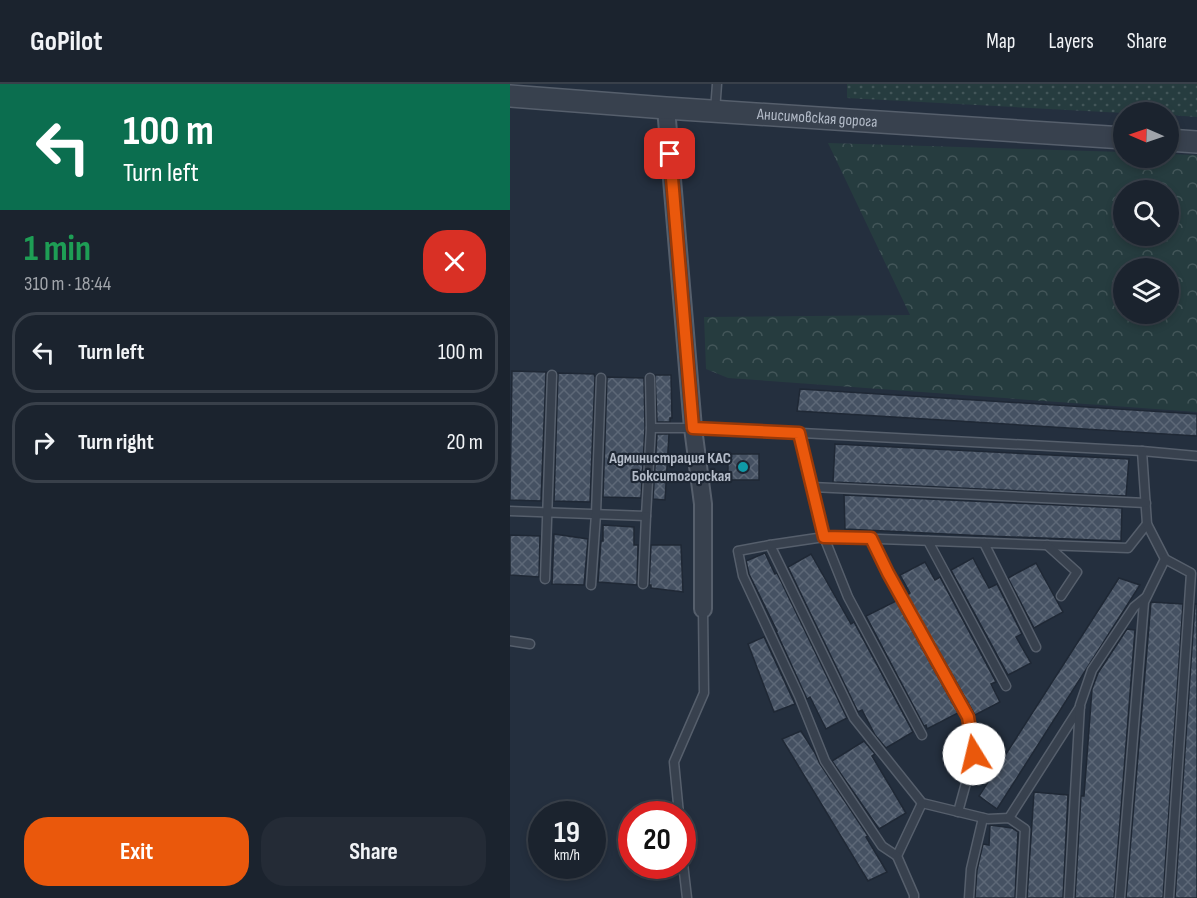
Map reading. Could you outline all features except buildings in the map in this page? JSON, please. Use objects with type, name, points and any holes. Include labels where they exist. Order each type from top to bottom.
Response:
[{"type":"street","name":"Анисимовская дорога","points":[[510,96],[546,95],[666,108],[1113,137]]},
{"type":"street","points":[[666,108],[693,428],[703,504],[703,609]]},
{"type":"street","points":[[1179,141],[1197,142]]},
{"type":"lane","points":[[715,111],[717,84]]},
{"type":"lane","points":[[545,579],[552,375]]},
{"type":"lane","points":[[591,585],[601,378]]},
{"type":"lane","points":[[643,584],[651,428],[650,378]]},
{"type":"lane","points":[[651,428],[799,433],[1142,451],[1197,456]]},
{"type":"lane","points":[[799,433],[824,537],[848,597],[922,735]]},
{"type":"lane","points":[[1142,451],[1147,524],[1165,559],[1194,573],[1169,898]]},
{"type":"lane","points":[[812,487],[1146,503]]},
{"type":"lane","points":[[510,511],[646,516]]},
{"type":"lane","points":[[914,898],[897,856],[882,846],[825,760],[743,576],[738,551],[824,537],[1128,548],[1147,524]]},
{"type":"lane","points":[[871,538],[968,717],[974,754],[958,812]]},
{"type":"lane","points":[[928,540],[1006,686]]},
{"type":"lane","points":[[984,543],[1036,647]]},
{"type":"lane","points":[[770,545],[854,718],[922,803],[983,818],[1009,818],[1025,829],[1021,898]]},
{"type":"lane","points":[[1046,545],[1077,572],[1061,596]]},
{"type":"lane","points":[[1120,898],[1143,602],[1165,559]]},
{"type":"lane","points":[[1009,818],[1080,706],[1092,670],[1134,607],[1146,598]]},
{"type":"lane","points":[[678,801],[674,762],[704,693],[703,609]]},
{"type":"lane","points":[[510,641],[530,644]]},
{"type":"lane","points":[[1069,898],[1080,706]]},
{"type":"lane","points":[[897,856],[922,803]]},
{"type":"lane","points":[[969,898],[970,869],[983,818]]},
{"type":"lane","points":[[685,879],[687,898]]},
{"type":"green space","points":[[847,84],[1197,84],[1197,117],[1179,116],[1179,102],[1113,102],[1113,112],[847,98]]},
{"type":"green space","points":[[828,143],[1113,152],[1113,168],[1179,168],[1179,154],[1197,155],[1197,412],[728,378],[706,369],[704,317],[910,315]]},
{"type":"place","name":"Администрация КАС Бокситогорская","points":[[743,467]]},
{"type":"route","points":[[670,154],[693,428],[799,433],[824,537],[871,538],[968,717],[974,754]]}]
